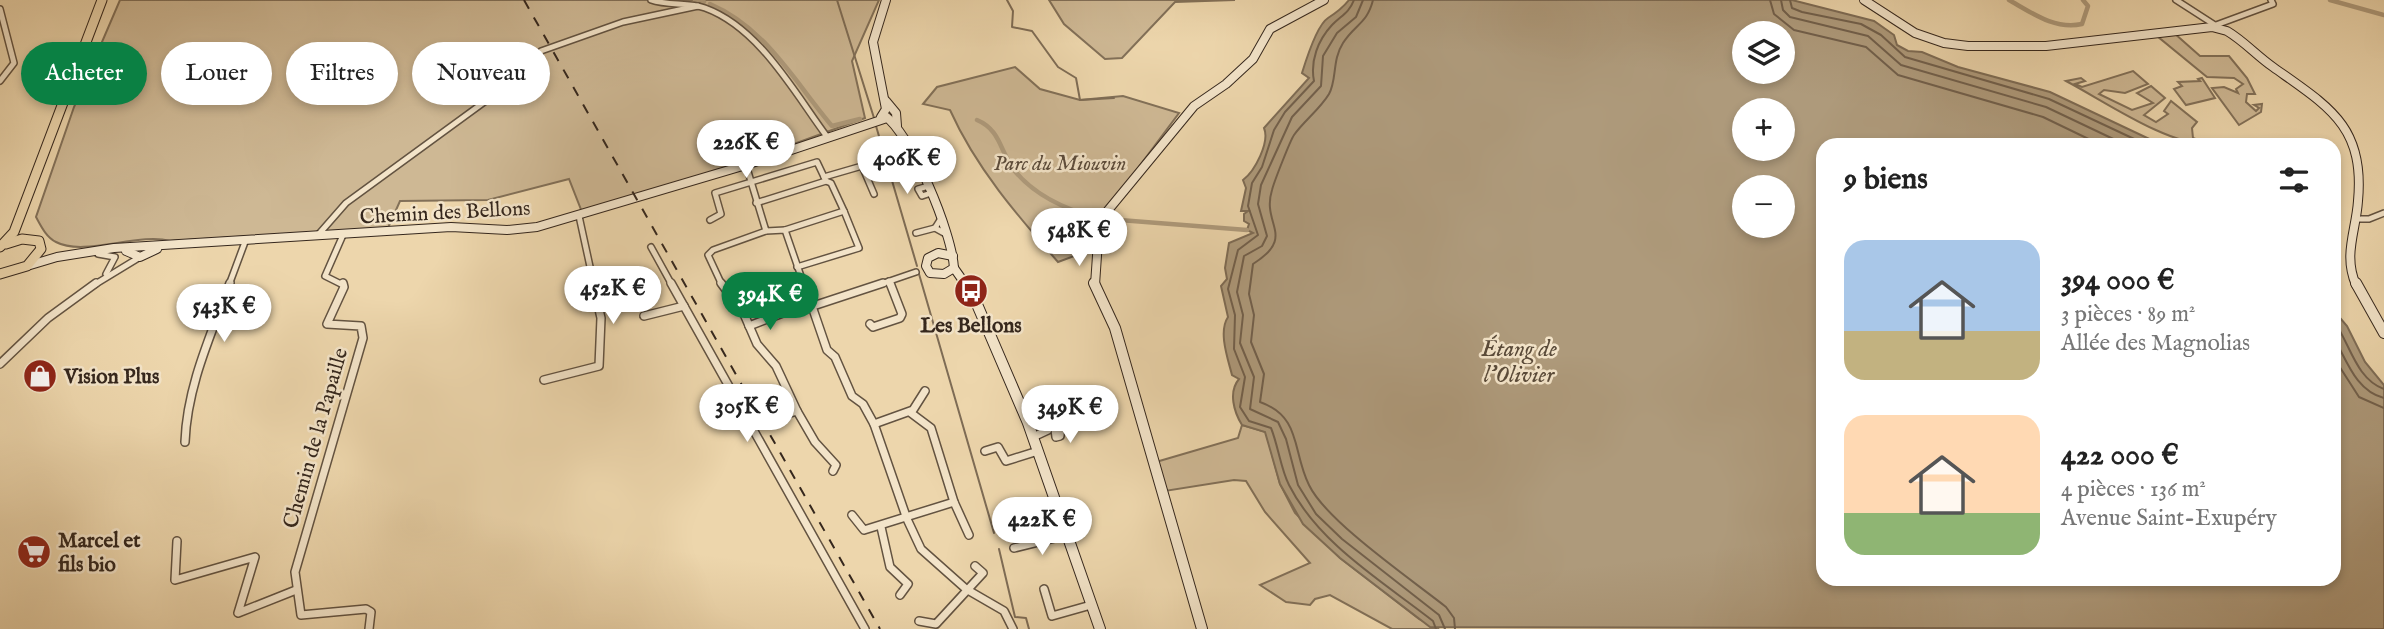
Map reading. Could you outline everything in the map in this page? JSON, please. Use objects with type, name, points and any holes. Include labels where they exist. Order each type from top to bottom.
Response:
[{"type":"main road","points":[[0,248],[13,235],[103,0]]},
{"type":"main road","points":[[897,126],[927,190],[941,228]]},
{"type":"main road","points":[[0,285],[24,267],[41,249],[39,242],[19,232],[18,218]]},
{"type":"main road","points":[[0,248],[29,239]]},
{"type":"main road","points":[[0,274],[24,267]]},
{"type":"street","points":[[651,0],[698,6],[725,19],[753,43],[828,138]]},
{"type":"street","points":[[886,0],[873,42],[888,115],[897,126]]},
{"type":"street","points":[[1202,629],[1115,328],[1094,282],[1099,226],[1105,214],[1189,110],[1240,73],[1253,59],[1270,29],[1324,0]]},
{"type":"street","points":[[1864,0],[1915,33],[1944,43],[2046,47],[2217,26],[2273,4],[2271,0]]},
{"type":"street","points":[[2176,0],[2325,102],[2351,134],[2361,170],[2356,219],[2351,231],[2350,267],[2384,333]]},
{"type":"street","points":[[317,237],[346,203],[535,65],[541,51],[623,22],[698,6]]},
{"type":"street","points":[[0,9],[14,63],[0,81]]},
{"type":"street","name":"Chemin des Bellons","points":[[136,253],[164,247],[451,227],[520,229],[579,216],[746,165],[888,115]]},
{"type":"street","points":[[710,220],[722,214],[715,193],[817,162],[825,179],[831,183],[859,248],[797,267]]},
{"type":"street","points":[[746,165],[766,231]]},
{"type":"street","points":[[756,203],[862,166],[874,194]]},
{"type":"street","points":[[833,471],[836,465],[815,442],[776,366],[749,328],[737,303],[722,285],[708,255],[713,250],[766,231],[785,230],[844,211]]},
{"type":"street","points":[[2356,219],[2369,219],[2384,213]]},
{"type":"street","points":[[544,380],[599,366],[601,318],[579,216]]},
{"type":"street","points":[[916,233],[941,228]]},
{"type":"street","points":[[916,272],[938,253],[941,228]]},
{"type":"street","points":[[941,228],[956,263],[954,268],[944,274]]},
{"type":"street","points":[[785,230],[827,349],[835,357],[852,396],[863,404],[874,424],[906,519],[921,549],[966,589],[1004,611],[1013,629]]},
{"type":"street","name":"Chemin de la Papaille","points":[[296,590],[295,572],[363,338],[361,326],[338,327],[327,324],[327,318],[344,286],[343,283],[325,276],[324,270],[342,235]]},
{"type":"street","points":[[185,442],[196,376],[245,242]]},
{"type":"street","points":[[651,247],[865,629]]},
{"type":"street","points":[[41,249],[48,254],[121,250],[136,253]]},
{"type":"street","points":[[89,253],[112,254],[115,257],[102,279]]},
{"type":"street","points":[[0,365],[39,325],[136,253]]},
{"type":"street","points":[[938,253],[953,256]]},
{"type":"street","points":[[24,267],[63,254]]},
{"type":"street","points":[[926,262],[930,273]]},
{"type":"street","points":[[954,268],[976,302],[1033,437],[1100,629]]},
{"type":"street","points":[[749,328],[916,272],[944,274],[963,281]]},
{"type":"street","points":[[870,324],[873,327],[900,318],[902,314],[888,281]]},
{"type":"street","points":[[779,296],[783,295],[790,313]]},
{"type":"street","points":[[644,316],[684,306]]},
{"type":"street","points":[[874,424],[911,413],[924,398],[925,391]]},
{"type":"street","points":[[792,401],[785,405],[784,410],[787,414],[797,411]]},
{"type":"street","points":[[1033,437],[1048,430],[1051,418],[1054,421],[1056,437],[1060,436],[1062,409]]},
{"type":"street","points":[[911,413],[931,428],[954,502],[969,535]]},
{"type":"street","points":[[985,450],[998,446],[1006,461],[1038,451]]},
{"type":"street","points":[[852,515],[864,530],[881,527],[954,502]]},
{"type":"street","points":[[1019,522],[1058,508]]},
{"type":"street","points":[[881,527],[890,567],[908,584],[900,595]]},
{"type":"street","points":[[1014,548],[1067,535]]},
{"type":"street","points":[[177,541],[175,580],[255,557],[238,613],[296,590],[301,615],[366,609],[371,612],[369,629]]},
{"type":"street","points":[[919,621],[936,624],[983,573],[975,566]]},
{"type":"street","points":[[1044,589],[1052,616],[1091,605]]},
{"type":"green space","points":[[120,0],[879,0],[852,61],[865,118],[725,169],[582,212],[569,179],[488,200],[400,201],[388,228],[170,241],[143,239],[96,246],[68,246],[49,237],[36,217],[75,105],[147,105],[147,42],[102,42]]},
{"type":"green space","points":[[1049,0],[1235,0],[1175,2],[1122,58],[1105,59],[1064,24]]},
{"type":"green space","points":[[2174,33],[2200,56],[2229,56],[2247,78],[2255,94],[2247,94],[2246,102],[2256,111],[2259,108],[2254,105],[2262,104],[2261,112],[2239,125],[2212,88],[2224,87],[2238,93],[2236,89],[2243,84],[2234,78],[2207,77],[2157,36]]},
{"type":"green space","name":"Parc du Miouvin","points":[[1015,67],[1040,89],[1080,100],[1123,96],[1179,113],[1100,219],[1093,249],[1058,262],[985,171],[950,110],[923,104],[937,87]]},
{"type":"green space","points":[[2133,71],[2148,84],[2125,93],[2104,90],[2099,94],[2132,110],[2153,103],[2137,93],[2151,86],[2165,98],[2144,115],[2156,122],[2168,114],[2164,111],[2171,101],[2197,122],[2192,128],[2193,138],[2175,138],[2156,130],[2066,81],[2081,78],[2085,81],[2075,84],[2082,87]]},
{"type":"green space","points":[[2202,78],[2215,98],[2186,105],[2174,89],[2182,86],[2178,82],[2200,81],[2198,79]]},
{"type":"green space","points":[[1242,425],[1266,432],[1280,484],[1295,513],[1340,558],[1419,619],[1439,629],[1392,629],[1330,595],[1315,599],[1310,605],[1286,602],[1260,585],[1310,563],[1265,512],[1246,481],[1234,480],[1165,491],[1156,462],[1238,438]]},
{"type":"water","name":"Étang de l'Olivier","points":[[1349,0],[1792,0],[1874,21],[1894,35],[1897,45],[1908,51],[1922,52],[1958,67],[2050,92],[2147,138],[1816,138],[1816,586],[2341,586],[2341,319],[2365,362],[2384,385],[2384,629],[1430,627],[1340,558],[1303,524],[1280,484],[1265,432],[1242,425],[1233,402],[1239,379],[1232,375],[1225,346],[1224,330],[1228,317],[1221,286],[1227,279],[1225,268],[1229,243],[1253,233],[1247,230],[1249,224],[1244,221],[1244,214],[1248,211],[1241,211],[1246,188],[1243,180],[1260,156],[1265,141],[1264,128],[1309,78],[1302,73],[1312,43],[1328,18]]},
{"type":"waterway","points":[[695,0],[704,2]]},
{"type":"waterway","points":[[837,0],[874,118]]},
{"type":"waterway","points":[[1007,0],[1013,11],[1012,27],[1032,31],[1058,67],[1076,78],[1080,100],[1114,98]]},
{"type":"waterway","points":[[2009,0],[2035,15],[2062,25],[2082,24],[2088,6],[2083,0]]},
{"type":"waterway","points":[[2330,0],[2384,15]]},
{"type":"waterway","points":[[710,4],[730,14],[763,41],[832,126],[860,119]]},
{"type":"waterway","points":[[977,120],[996,135],[1009,163],[1022,179],[1042,195],[1063,206],[1098,218]]},
{"type":"waterway","points":[[876,126],[917,266]]},
{"type":"waterway","points":[[1107,219],[1247,230]]},
{"type":"waterway","points":[[919,274],[994,533]]},
{"type":"waterway","points":[[999,549],[1015,617],[1026,618],[1029,629]]},
{"type":"railway","points":[[524,0],[880,629]]},
{"type":"place","name":"Les Bellons","points":[[971,291]]},
{"type":"place","name":"Vision Plus","points":[[40,376]]},
{"type":"place","name":"Marcel et fils bio","points":[[34,552]]}]
